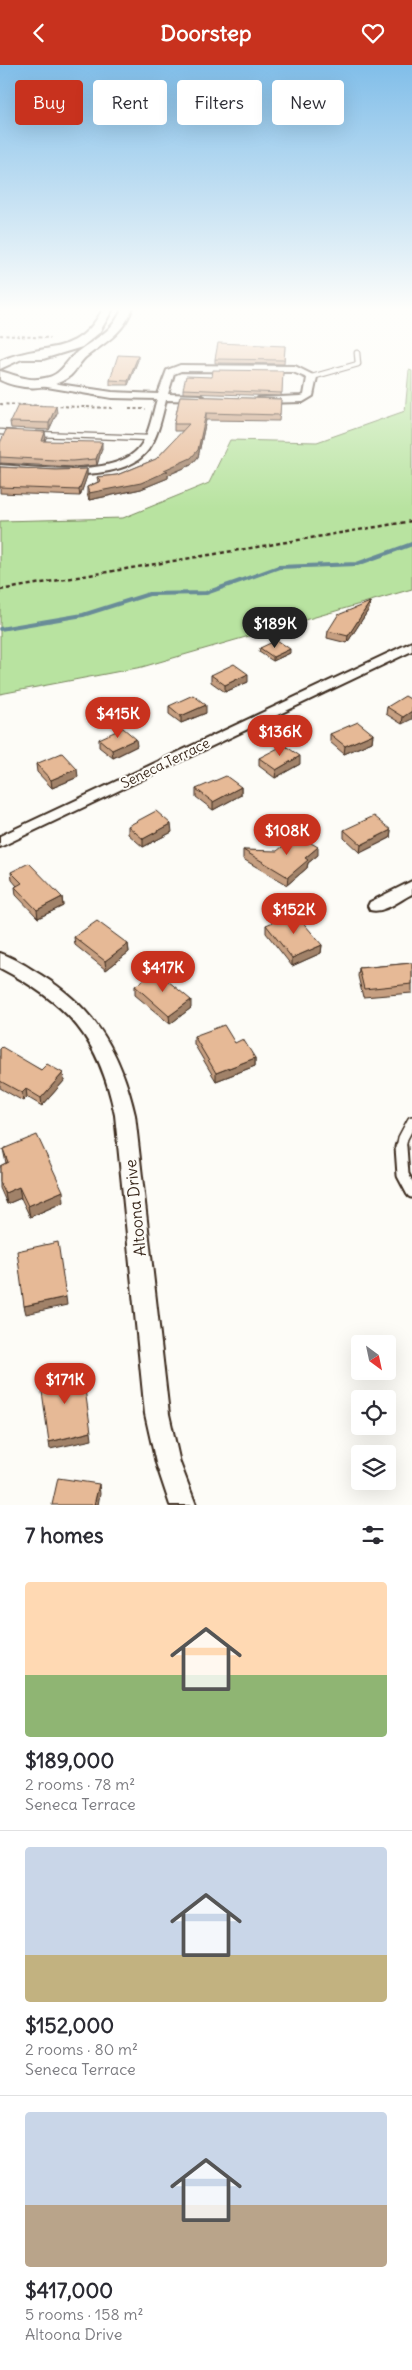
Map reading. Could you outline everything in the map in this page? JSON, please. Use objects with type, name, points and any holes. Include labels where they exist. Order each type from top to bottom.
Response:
[{"type":"street","points":[[35,383],[58,378],[63,374]]},
{"type":"street","points":[[71,374],[89,392]]},
{"type":"street","points":[[0,468],[84,471],[130,461],[144,450],[169,374]]},
{"type":"street","points":[[247,399],[303,399],[308,396],[312,377],[306,374]]},
{"type":"street","points":[[0,375],[20,382]]},
{"type":"street","points":[[0,384],[35,383],[112,395],[211,398]]},
{"type":"street","name":"Seneca Terrace","points":[[0,842],[412,646]]},
{"type":"street","points":[[376,906],[412,887]]},
{"type":"street","name":"Altoona Drive","points":[[0,961],[61,998],[77,1012],[95,1033],[111,1063],[122,1095],[158,1414],[168,1463],[183,1505]]},
{"type":"lane","points":[[312,377],[322,374]]},
{"type":"lane","points":[[0,432],[20,433]]},
{"type":"lane","points":[[29,433],[148,438]]},
{"type":"lane","points":[[412,1121],[407,1128],[399,1157],[407,1185],[412,1192]]},
{"type":"path","points":[[0,404],[116,408]]},
{"type":"path","points":[[126,409],[146,409]]},
{"type":"path","points":[[0,590],[412,521]]},
{"type":"green space","points":[[409,374],[412,374],[412,589],[142,667],[0,694],[0,521],[123,518],[209,483],[230,440],[317,442],[405,411]]},
{"type":"building","points":[[112,374],[131,374],[128,381],[110,380]]},
{"type":"building","points":[[212,374],[283,374],[282,393],[183,389],[186,376],[212,377]]},
{"type":"building","points":[[180,396],[281,399],[280,415],[206,413],[198,450],[191,458],[141,483],[89,493],[87,487],[101,481],[97,477],[117,475],[156,459],[189,424],[174,424]]},
{"type":"building","points":[[18,405],[56,406],[49,423],[10,422]]},
{"type":"building","points":[[6,430],[45,432],[42,441],[102,442],[96,459],[72,461],[0,457],[0,443]]},
{"type":"building","points":[[0,467],[56,470],[87,469],[79,490],[0,487]]},
{"type":"building","points":[[370,602],[348,636],[328,631],[338,615]]},
{"type":"building","points":[[277,640],[290,649],[273,657],[260,648]]},
{"type":"building","points":[[234,664],[248,674],[225,685],[211,675]]},
{"type":"building","points":[[193,695],[206,705],[181,716],[169,706]]},
{"type":"building","points":[[405,696],[412,700],[412,711],[403,717],[387,707]]},
{"type":"building","points":[[358,722],[373,734],[345,746],[330,734]]},
{"type":"building","points":[[123,728],[136,739],[112,750],[99,739]]},
{"type":"building","points":[[284,745],[300,756],[276,770],[259,758]]},
{"type":"building","points":[[62,753],[77,769],[51,780],[36,764]]},
{"type":"building","points":[[226,776],[241,787],[213,802],[196,789]]},
{"type":"building","points":[[156,811],[171,824],[143,839],[128,826]]},
{"type":"building","points":[[374,816],[391,830],[361,845],[344,830]]},
{"type":"building","points":[[297,835],[318,847],[305,858],[308,860],[288,877],[243,850],[277,851]]},
{"type":"building","points":[[29,863],[62,897],[37,910],[15,887],[22,883],[11,872]]},
{"type":"building","points":[[295,913],[322,945],[292,958],[266,925]]},
{"type":"building","points":[[97,921],[128,944],[105,961],[74,937]]},
{"type":"building","points":[[412,963],[412,984],[364,989],[359,968]]},
{"type":"building","points":[[156,971],[191,1000],[169,1016],[135,986]]},
{"type":"building","points":[[224,1025],[235,1043],[243,1039],[255,1058],[216,1073],[194,1036]]},
{"type":"building","points":[[2,1047],[41,1070],[47,1064],[63,1073],[41,1098],[26,1089],[22,1093],[0,1081],[0,1049]]},
{"type":"building","points":[[37,1135],[63,1191],[28,1206],[19,1187],[5,1193],[0,1182],[0,1166],[8,1162],[3,1149]]},
{"type":"building","points":[[58,1242],[66,1297],[24,1306],[17,1251]]},
{"type":"building","points":[[82,1368],[91,1432],[49,1442],[40,1377]]},
{"type":"building","points":[[58,1478],[99,1484],[94,1505],[52,1505]]},
{"type":"waterway","points":[[0,629],[83,615],[149,594],[206,593],[279,567],[357,564],[412,544]]}]
